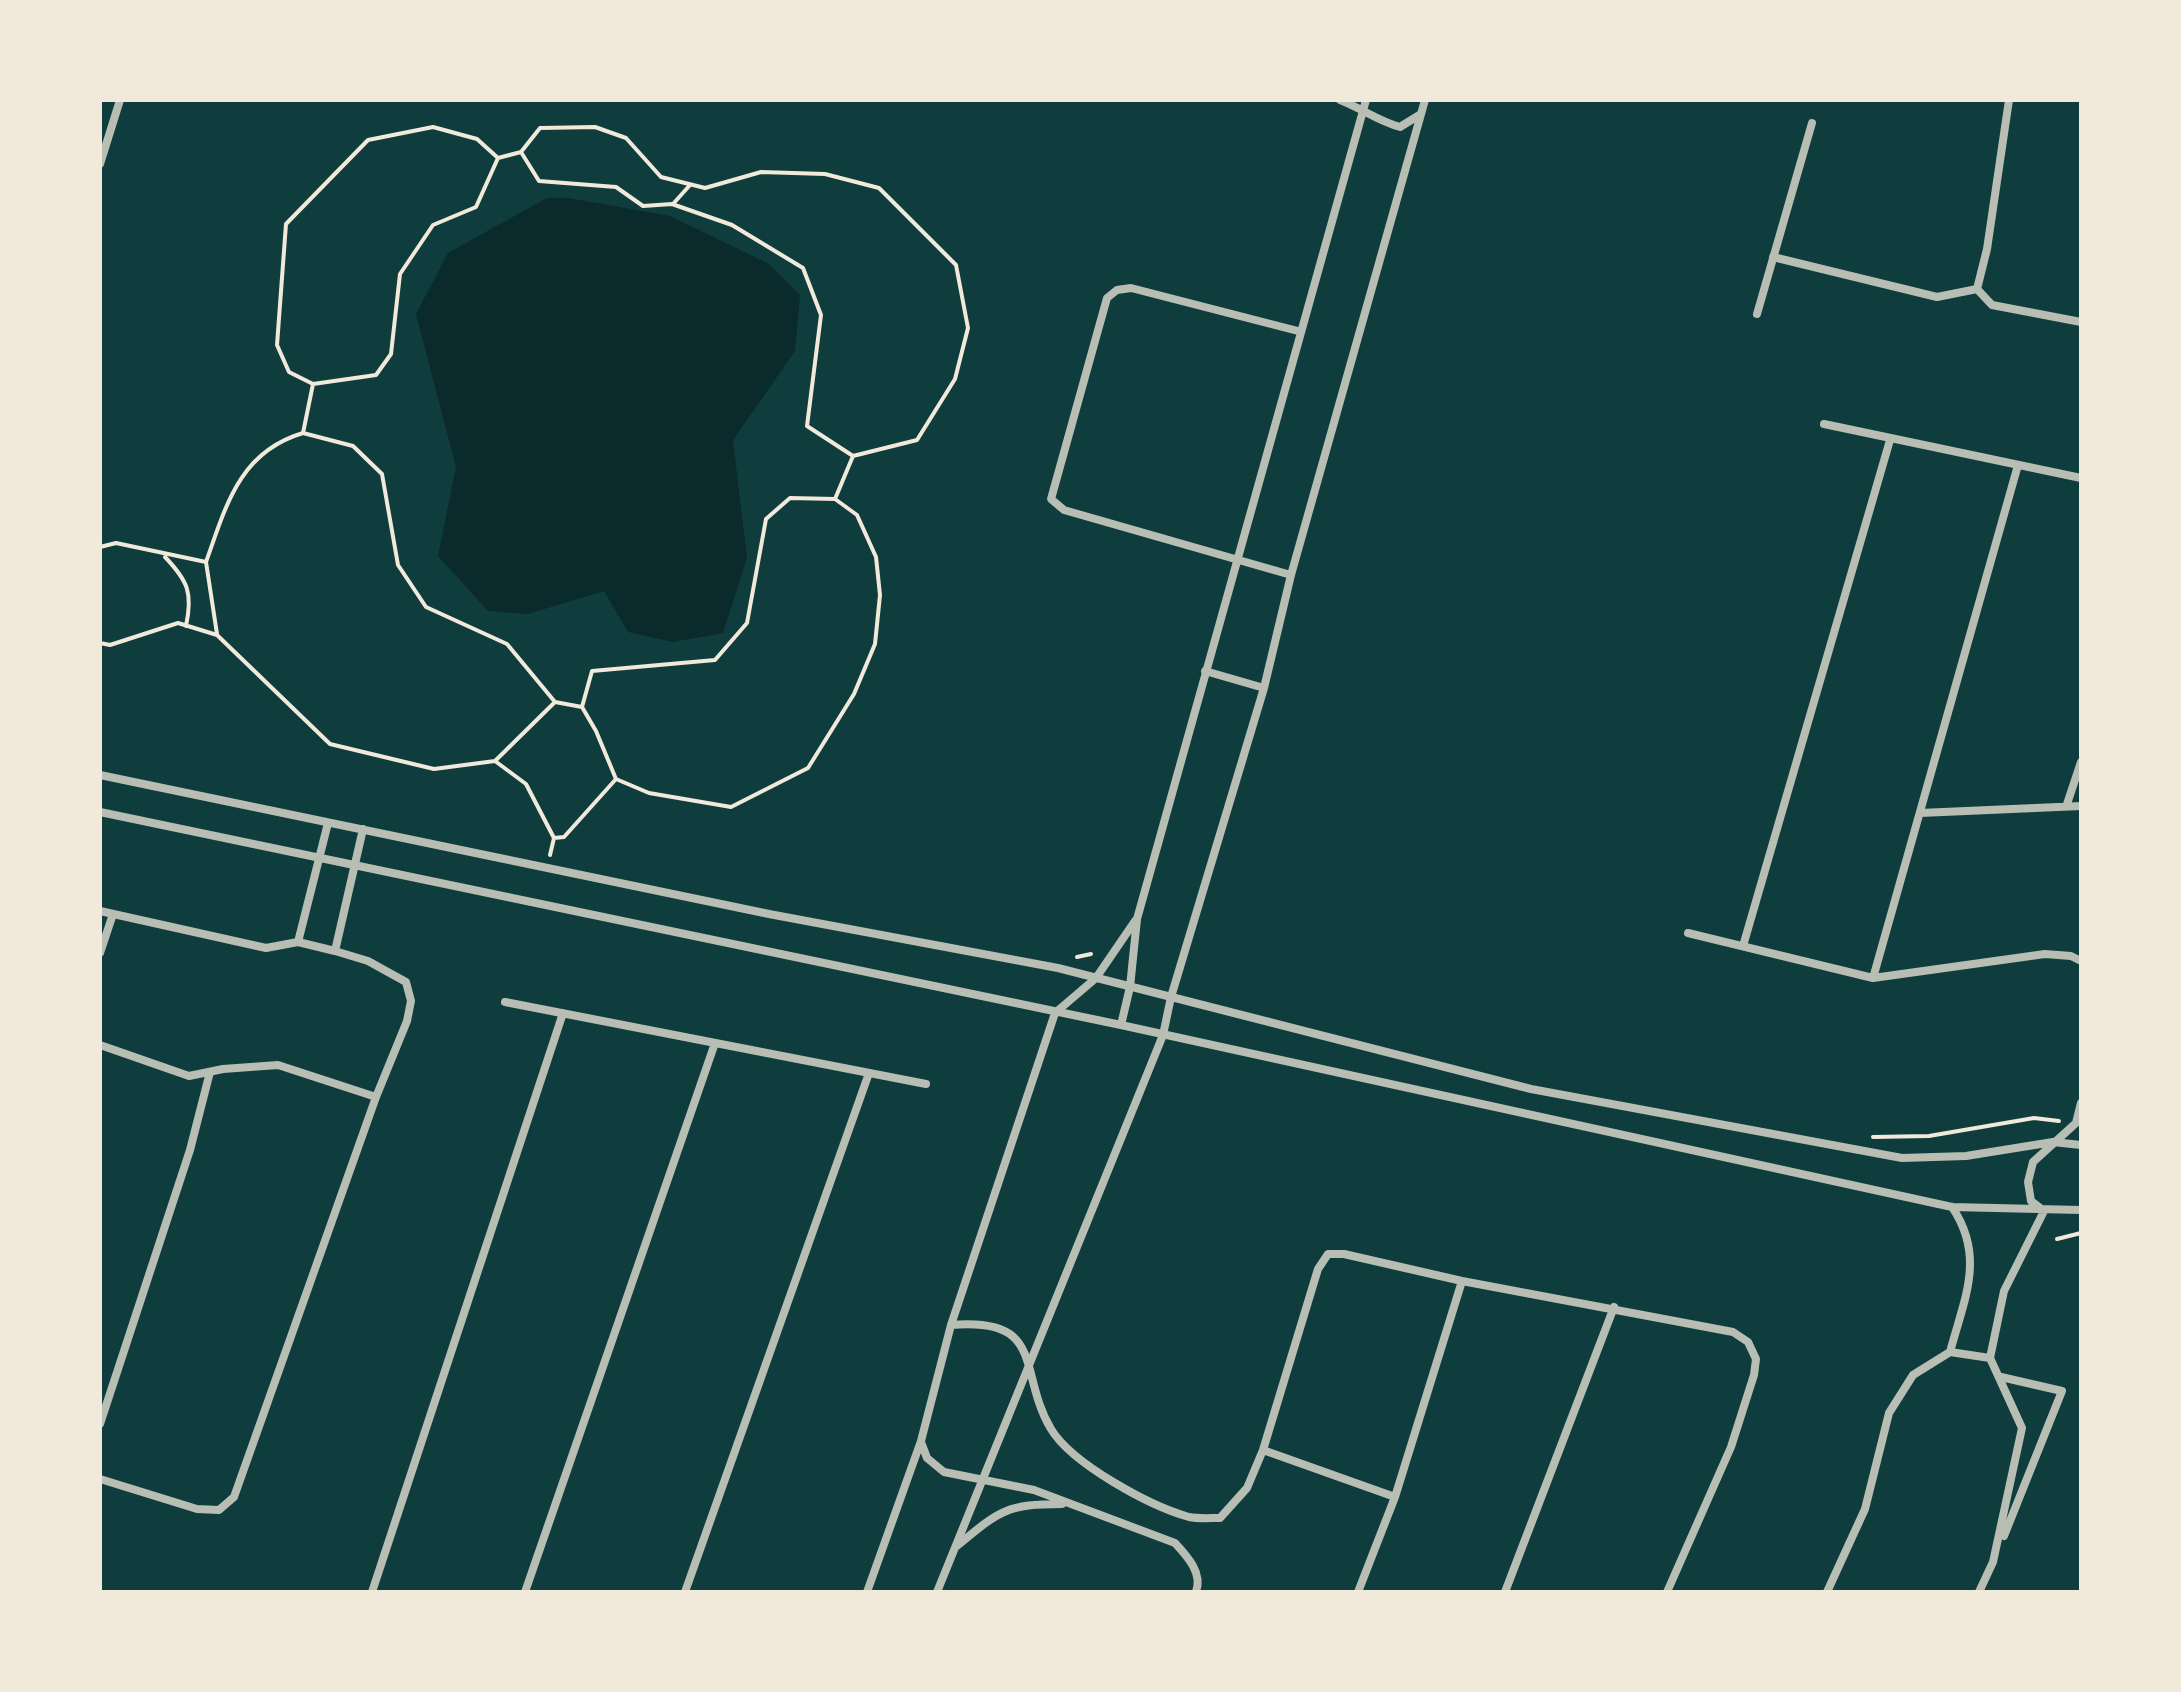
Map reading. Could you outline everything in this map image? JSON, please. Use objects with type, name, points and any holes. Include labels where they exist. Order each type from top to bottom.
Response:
[{"type":"street","points":[[100,164],[120,100]]},
{"type":"street","points":[[1340,100],[1365,105],[1379,121],[1400,127],[1422,113]]},
{"type":"street","points":[[937,1592],[1163,1035],[1171,997],[1264,688],[1291,575],[1425,100]]},
{"type":"street","points":[[1977,289],[1987,249],[2009,100]]},
{"type":"street","points":[[1121,1025],[1130,987],[1137,919],[1298,331],[1365,105]]},
{"type":"street","points":[[1757,314],[1812,123]]},
{"type":"street","points":[[1773,257],[1937,297],[1977,289]]},
{"type":"street","points":[[1291,575],[1064,510],[1055,506],[1051,499],[1107,298],[1117,290],[1131,288],[1298,331]]},
{"type":"street","points":[[1977,289],[1992,305],[2013,312],[2081,322]]},
{"type":"street","points":[[1824,424],[2081,478]]},
{"type":"street","points":[[1743,946],[1890,440]]},
{"type":"street","points":[[1873,978],[2018,465]]},
{"type":"street","points":[[1205,671],[1264,688]]},
{"type":"street","points":[[2067,804],[2081,762]]},
{"type":"street","points":[[100,775],[1096,978],[1531,1089],[1902,1158],[1966,1156],[2053,1142],[2081,1145]]},
{"type":"street","points":[[1920,813],[2067,804],[2081,806]]},
{"type":"street","points":[[100,812],[1121,1025],[1952,1207],[2081,1210]]},
{"type":"street","points":[[298,942],[328,823]]},
{"type":"street","points":[[335,951],[363,829]]},
{"type":"street","points":[[100,911],[266,948],[298,942],[335,951],[368,961],[406,982],[411,1001],[407,1021],[376,1097],[234,1497],[219,1510],[197,1509],[100,1479]]},
{"type":"street","points":[[100,953],[113,914]]},
{"type":"street","points":[[867,1592],[921,1441],[951,1325],[1055,1013],[1096,978],[1137,919]]},
{"type":"street","points":[[1688,933],[1873,978],[2045,954],[2071,956],[2081,961]]},
{"type":"street","points":[[505,1002],[926,1084]]},
{"type":"street","points":[[372,1592],[563,1013]]},
{"type":"street","points":[[525,1592],[715,1043]]},
{"type":"street","points":[[100,1045],[189,1076],[278,1065],[376,1097]]},
{"type":"street","points":[[100,1424],[190,1150],[210,1072]]},
{"type":"street","points":[[685,1592],[869,1073]]},
{"type":"street","points":[[2044,1211],[2031,1201],[2028,1182],[2033,1162],[2076,1123],[2081,1103]]},
{"type":"street","points":[[1950,1352],[1969,1281],[1972,1250],[1967,1229],[1952,1207]]},
{"type":"street","points":[[1993,1562],[2022,1428],[1990,1358],[2004,1291],[2044,1211]]},
{"type":"street","points":[[951,1325],[985,1322],[1009,1333],[1031,1362],[1039,1400],[1052,1431],[1098,1475],[1190,1517],[1220,1518],[1247,1488],[1263,1450],[1318,1269],[1328,1254],[1344,1254],[1462,1281],[1614,1307],[1733,1332],[1748,1342],[1756,1359],[1731,1447],[1667,1592]]},
{"type":"street","points":[[1358,1592],[1395,1497],[1462,1281]]},
{"type":"street","points":[[1505,1592],[1614,1307]]},
{"type":"street","points":[[1827,1592],[1865,1509],[1889,1413],[1913,1375],[1950,1352],[1990,1358]]},
{"type":"street","points":[[1979,1592],[2062,1391],[2001,1377]]},
{"type":"street","points":[[921,1441],[927,1458],[944,1472],[1034,1490],[1175,1543],[1190,1560],[1199,1585],[1196,1592]]},
{"type":"street","points":[[1263,1450],[1395,1497]]},
{"type":"street","points":[[956,1546],[998,1512],[1024,1504],[1067,1504]]},
{"type":"path","points":[[433,127],[477,139],[498,158],[476,207],[433,225],[400,274],[391,354],[376,375],[313,384],[289,372],[277,345],[286,224],[368,140],[433,127]]},
{"type":"path","points":[[498,158],[521,152],[540,128],[595,127],[626,138],[661,177],[690,185],[705,188],[761,172],[825,174],[879,188],[956,265],[968,328],[955,379],[917,440],[853,456],[807,426],[821,315],[803,268],[732,225],[672,204],[643,206],[616,187],[539,181],[521,152]]},
{"type":"path","points":[[672,204],[690,185]]},
{"type":"path","points":[[303,433],[313,384]]},
{"type":"path","points":[[217,635],[206,562],[232,487],[279,440],[303,433],[353,446],[382,474],[398,565],[426,607],[507,644],[555,702],[582,707]]},
{"type":"path","points":[[835,499],[853,456]]},
{"type":"path","points":[[790,498],[835,499],[857,515],[876,557],[880,595],[875,644],[854,694],[808,768],[731,807],[649,793],[616,779],[596,731],[582,707],[592,671],[715,660],[747,623],[766,519],[790,498]]},
{"type":"path","points":[[100,547],[116,543],[206,562]]},
{"type":"path","points":[[163,555],[184,576],[191,603],[186,626]]},
{"type":"path","points":[[100,643],[110,645],[178,623],[217,635],[330,744],[434,769],[495,761],[555,702]]},
{"type":"path","points":[[495,761],[526,784],[543,811],[546,827],[554,838],[564,837],[616,779]]},
{"type":"path","points":[[1866,1137],[1929,1136],[2034,1118],[2076,1123]]},
{"type":"path","points":[[2057,1239],[2081,1233]]},
{"type":"water","points":[[547,198],[568,198],[670,216],[769,264],[800,295],[795,351],[733,440],[747,558],[723,633],[673,642],[628,632],[604,591],[528,614],[488,611],[438,556],[456,467],[416,314],[448,253]]}]
